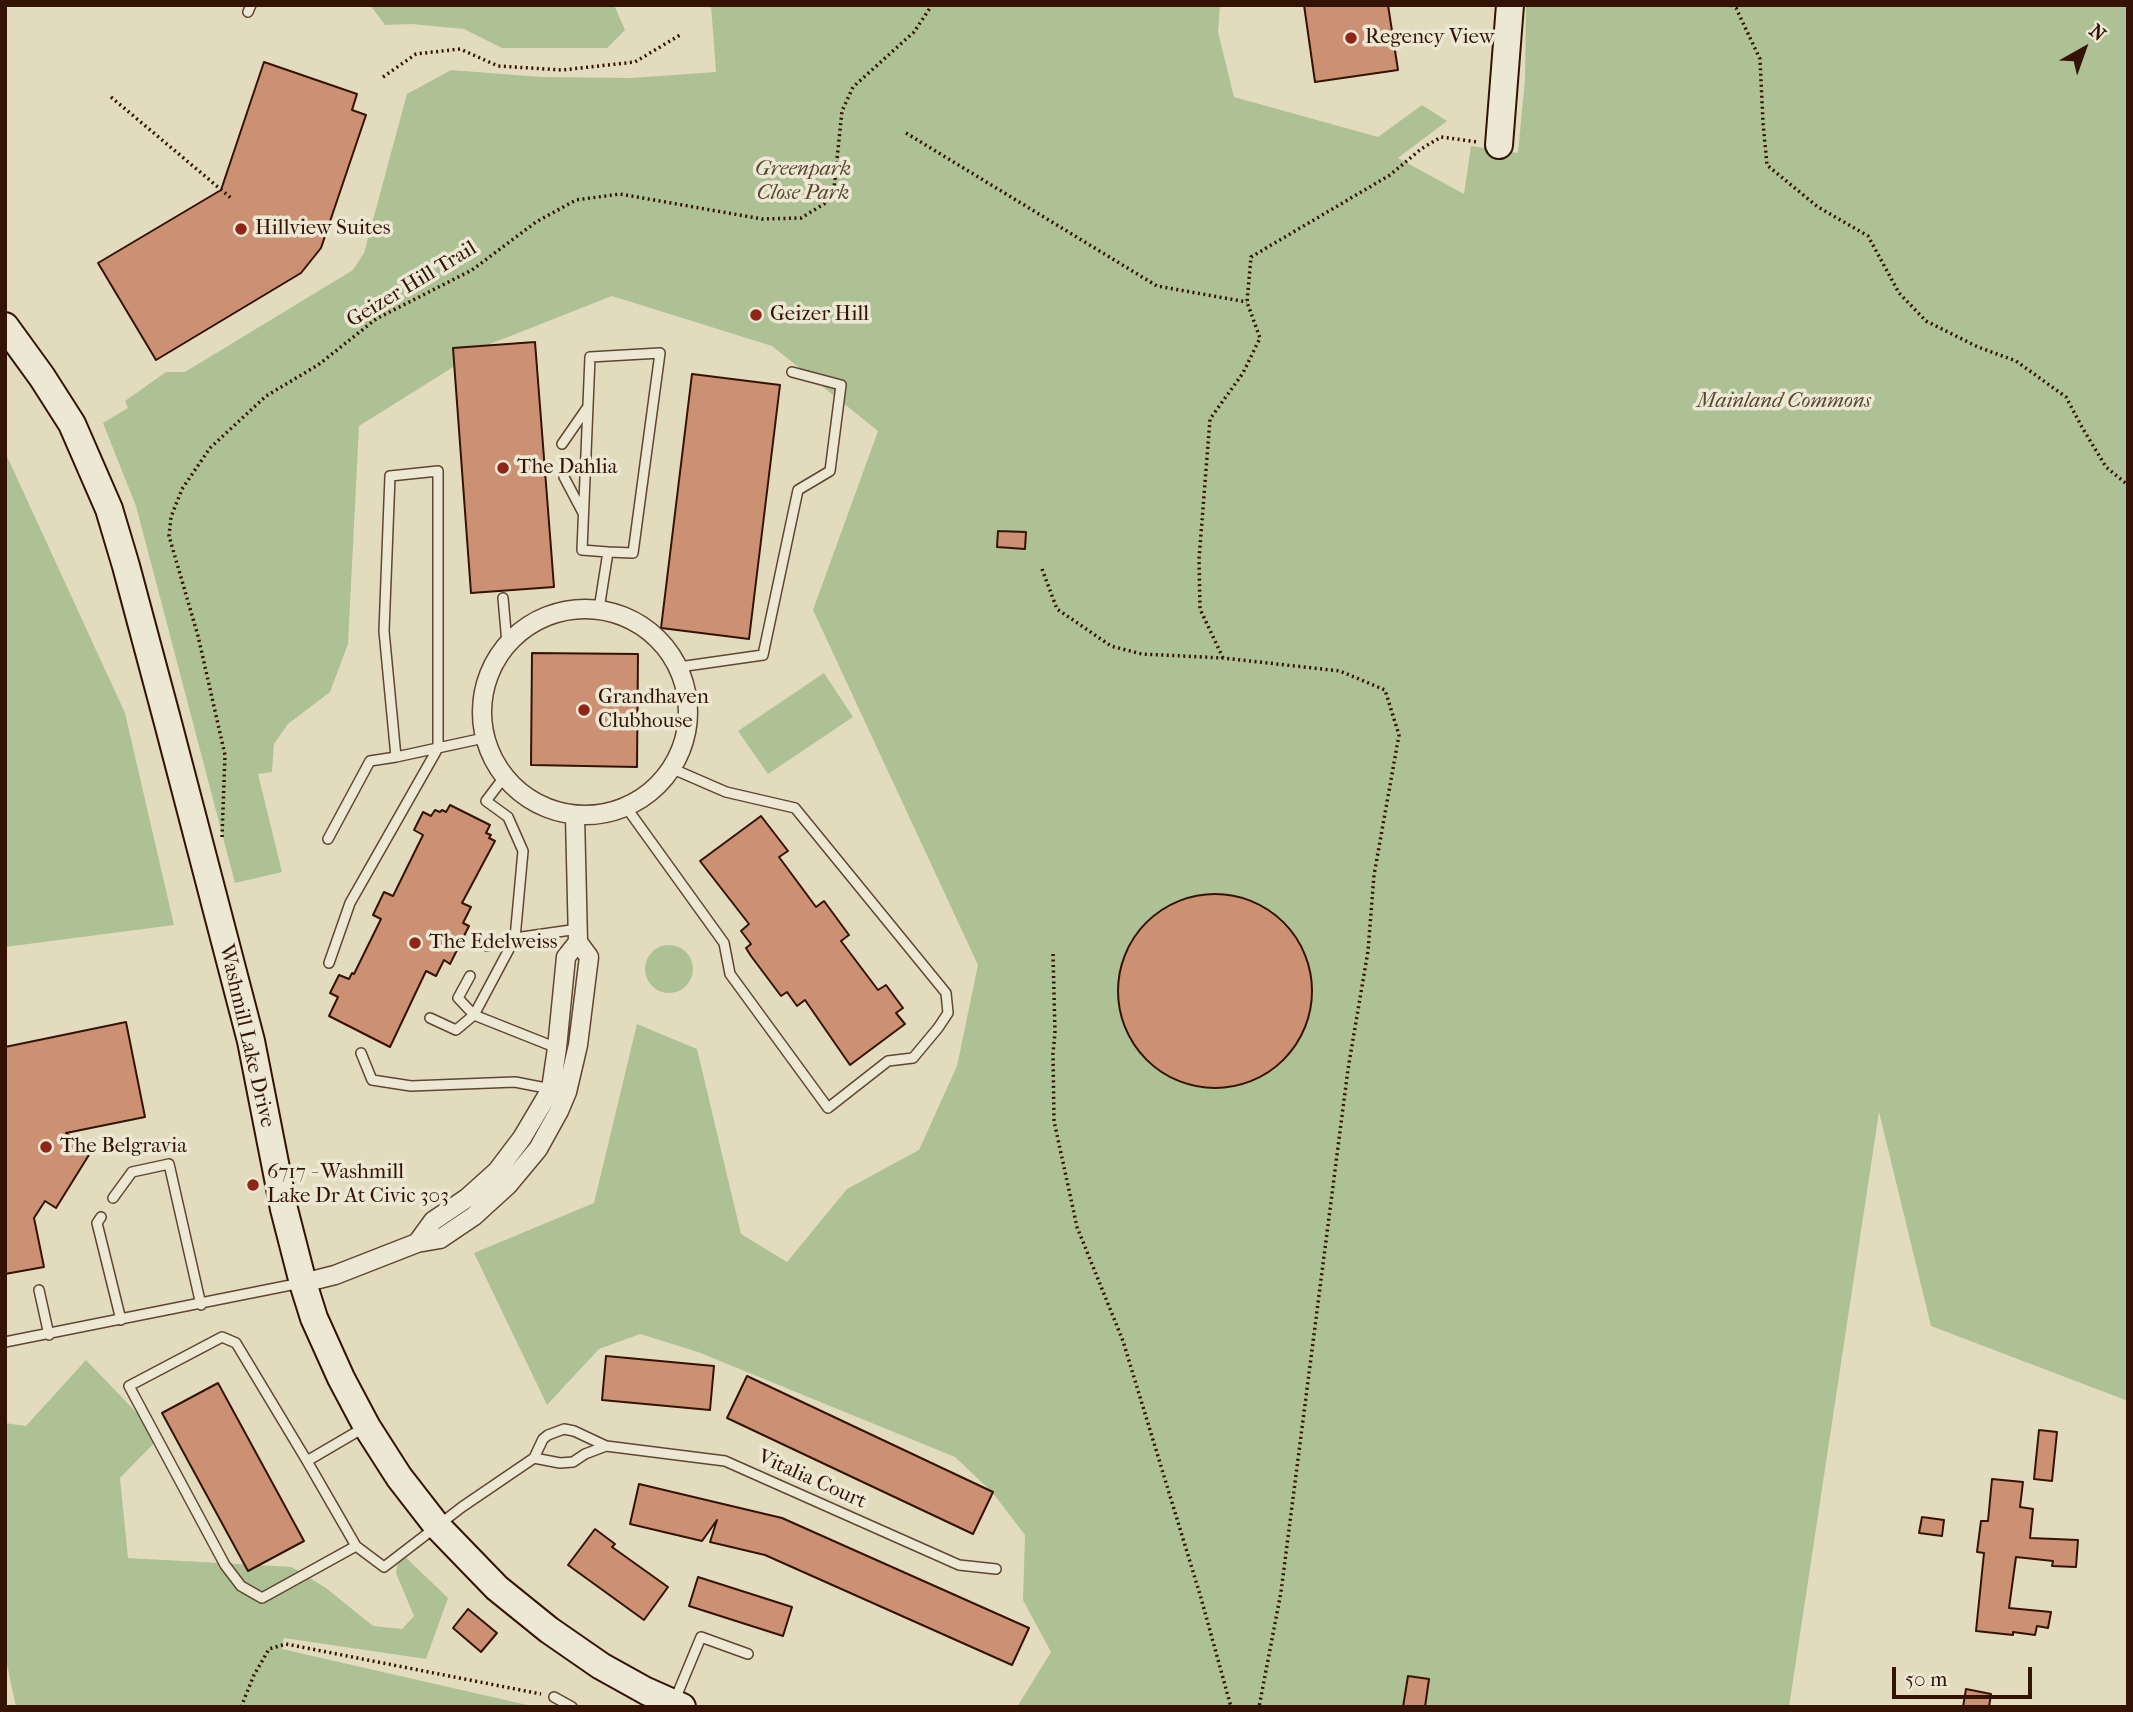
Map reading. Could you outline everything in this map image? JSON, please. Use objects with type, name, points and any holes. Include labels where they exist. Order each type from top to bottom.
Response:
[{"type":"street","points":[[1499,145],[1510,5]]},
{"type":"street","name":"Washmill Lake Drive","points":[[5,326],[72,424],[109,509],[141,618],[251,1041],[284,1209],[303,1283],[314,1318],[335,1366],[367,1427],[399,1477],[437,1526],[497,1588],[549,1630],[601,1666],[678,1705]]},
{"type":"street","points":[[599,609],[631,619],[659,638],[679,667],[689,701],[687,736],[673,768],[650,794],[619,811],[575,816],[551,810],[521,794],[498,769],[484,738],[481,704],[489,671],[507,643],[533,622],[565,610],[599,609]]},
{"type":"street","points":[[303,1283],[335,1275],[417,1243],[433,1221],[467,1198],[497,1171],[559,1090],[578,1045],[589,957],[578,935],[575,816]]},
{"type":"street","points":[[559,1090],[557,1048],[566,957],[578,935]]},
{"type":"lane","points":[[660,353],[633,553],[582,550],[588,407],[590,357],[660,353]]},
{"type":"lane","points":[[679,667],[763,655],[798,490],[830,471],[841,385],[792,372]]},
{"type":"lane","points":[[562,444],[588,407]]},
{"type":"lane","points":[[329,963],[349,902],[438,748],[438,471],[390,476],[384,631],[396,757]]},
{"type":"lane","points":[[564,477],[583,514]]},
{"type":"lane","points":[[599,609],[608,552]]},
{"type":"lane","points":[[503,598],[507,643]]},
{"type":"lane","points":[[328,839],[370,761],[484,738]]},
{"type":"lane","points":[[626,807],[724,943],[730,974],[828,1108],[888,1061],[913,1058],[948,1013],[946,993],[795,808],[726,792],[673,768]]},
{"type":"lane","points":[[430,1018],[456,1030],[474,1015],[515,938],[523,851],[508,817],[486,801],[505,776]]},
{"type":"lane","points":[[487,946],[515,938],[578,935]]},
{"type":"lane","points":[[470,976],[458,998],[474,1015],[557,1048]]},
{"type":"lane","points":[[361,1053],[372,1080],[411,1086],[515,1082],[559,1090]]},
{"type":"lane","points":[[113,1198],[132,1172],[169,1164],[201,1305]]},
{"type":"lane","points":[[101,1217],[97,1223],[121,1320]]},
{"type":"lane","points":[[5,1342],[303,1283]]},
{"type":"lane","points":[[39,1290],[49,1335]]},
{"type":"lane","points":[[222,1337],[236,1343],[307,1461],[356,1546],[262,1598],[241,1586],[225,1565],[129,1387],[222,1337]]},
{"type":"lane","points":[[307,1461],[367,1427]]},
{"type":"lane","name":"Vitalia Court","points":[[356,1546],[384,1567],[534,1458],[543,1439],[560,1429],[574,1431],[606,1446],[725,1461],[959,1565],[996,1569]]},
{"type":"lane","points":[[534,1458],[560,1463],[573,1462],[606,1446]]},
{"type":"lane","points":[[678,1705],[701,1637],[748,1654]]},
{"type":"lane","points":[[554,1697],[572,1707]]},
{"type":"path","name":"Geizer Hill Trail","points":[[219,846],[223,837],[225,755],[198,636],[169,536],[171,517],[182,489],[210,448],[266,396],[318,365],[376,319],[472,270],[536,222],[576,200],[620,194],[762,219],[802,218],[824,204],[834,188],[842,111],[853,87],[914,33],[932,5]]},
{"type":"path","points":[[1735,6],[1760,59],[1767,165],[1818,207],[1868,236],[1900,294],[1925,321],[1978,347],[2016,360],[2066,397],[2106,467],[2128,485]]},
{"type":"path","points":[[383,77],[416,54],[460,48],[498,66],[562,70],[635,62],[680,35]]},
{"type":"path","points":[[111,97],[231,198]]},
{"type":"path","points":[[906,134],[1157,286],[1247,302]]},
{"type":"path","points":[[1223,658],[1200,609],[1200,545],[1210,419],[1243,373],[1260,338],[1247,302],[1251,257],[1390,175],[1421,149],[1441,137],[1499,145]]},
{"type":"path","points":[[1042,569],[1057,609],[1111,646],[1142,654],[1223,658],[1340,671],[1385,690],[1399,735],[1374,875],[1368,951],[1348,1069],[1281,1592],[1259,1707]]},
{"type":"path","points":[[1053,954],[1054,1121],[1077,1227],[1123,1341],[1202,1598],[1231,1707]]},
{"type":"path","points":[[241,1707],[254,1675],[269,1649],[286,1644],[554,1697]]},
{"type":"green space","points":[[370,5],[614,5],[625,30],[607,48],[502,48],[464,29],[412,24],[385,25]]},
{"type":"green space","points":[[711,5],[1220,5],[1218,32],[1234,97],[1378,137],[1422,105],[1447,121],[1398,158],[1464,194],[1471,146],[1518,153],[1525,79],[1526,5],[2128,5],[2128,1401],[1931,1326],[1879,1112],[1789,1707],[1017,1707],[1051,1652],[1023,1600],[1025,1535],[992,1492],[955,1457],[698,1352],[640,1334],[599,1349],[547,1405],[474,1253],[594,1203],[637,1024],[697,1049],[741,1234],[787,1262],[847,1189],[919,1150],[957,1066],[978,965],[813,610],[878,431],[772,346],[612,296],[490,344],[359,426],[348,644],[330,692],[288,724],[274,744],[272,772],[258,774],[282,872],[235,883],[136,506],[103,423],[128,408],[125,401],[166,372],[185,372],[353,270],[364,253],[407,94],[451,70],[541,77],[631,78],[716,72]]},
{"type":"green space","points":[[5,452],[125,713],[174,925],[5,947]]},
{"type":"green space","points":[[824,673],[853,717],[768,774],[738,731]]},
{"type":"green space","points":[[669,945],[686,952],[693,969],[686,986],[669,993],[652,986],[645,969],[652,952]]},
{"type":"green space","points":[[86,1360],[160,1437],[120,1478],[128,1558],[292,1567],[326,1588],[373,1626],[402,1629],[414,1616],[396,1573],[400,1552],[448,1598],[426,1659],[284,1638],[282,1649],[536,1707],[16,1707],[5,1655],[5,1423],[26,1426]]},
{"type":"building","name":"Regency View","points":[[1304,5],[1388,5],[1398,70],[1315,82]]},
{"type":"building","name":"Hillview Suites","points":[[264,62],[357,94],[352,110],[366,115],[321,248],[301,273],[156,360],[98,263],[221,190]]},
{"type":"building","name":"The Dahlia","points":[[535,342],[554,587],[471,593],[453,348]]},
{"type":"building","points":[[692,374],[780,385],[749,639],[661,628]]},
{"type":"building","points":[[998,531],[1026,532],[1025,549],[997,547]]},
{"type":"building","name":"Grandhaven Clubhouse","points":[[532,653],[638,654],[637,767],[531,765]]},
{"type":"building","name":"The Edelweiss","points":[[450,805],[490,825],[486,833],[495,841],[462,903],[471,907],[463,923],[469,926],[450,964],[444,960],[436,976],[426,971],[390,1047],[329,1016],[338,997],[330,993],[339,975],[349,979],[352,973],[354,974],[381,919],[373,915],[384,892],[393,896],[423,835],[414,830],[423,812],[431,816],[435,810],[446,812]]},
{"type":"building","points":[[761,816],[788,851],[779,857],[816,907],[824,901],[849,935],[841,941],[878,990],[886,985],[903,1008],[896,1013],[905,1024],[850,1065],[805,1000],[797,1006],[787,992],[781,996],[751,956],[746,948],[751,944],[741,931],[749,924],[700,861]]},
{"type":"building","points":[[1215,894],[1252,901],[1284,922],[1305,954],[1312,991],[1305,1028],[1284,1060],[1252,1081],[1215,1088],[1178,1081],[1146,1060],[1125,1028],[1118,991],[1125,954],[1146,922],[1178,901]]},
{"type":"building","name":"The Belgravia","points":[[126,1022],[145,1117],[66,1133],[92,1150],[56,1208],[45,1201],[34,1218],[44,1267],[5,1274],[5,1047]]},
{"type":"building","points":[[606,1356],[714,1366],[710,1410],[602,1400]]},
{"type":"building","points":[[747,1376],[993,1492],[973,1534],[727,1418]]},
{"type":"building","points":[[218,1383],[304,1541],[248,1571],[162,1413]]},
{"type":"building","points":[[2039,1430],[2057,1432],[2052,1481],[2034,1479]]},
{"type":"building","points":[[1992,1479],[2023,1482],[2020,1507],[2033,1509],[2030,1538],[2078,1540],[2076,1567],[2052,1566],[2053,1561],[2016,1557],[2009,1608],[2051,1612],[2048,1628],[2037,1626],[2035,1635],[1976,1631],[1984,1553],[1977,1552],[1981,1521],[1988,1521]]},
{"type":"building","points":[[639,1484],[782,1518],[1029,1628],[1012,1665],[765,1555],[710,1542],[717,1520],[702,1541],[630,1524]]},
{"type":"building","points":[[1922,1517],[1944,1520],[1942,1536],[1919,1533]]},
{"type":"building","points":[[595,1529],[615,1544],[612,1547],[668,1587],[644,1620],[568,1565]]},
{"type":"building","points":[[698,1577],[792,1607],[783,1636],[689,1606]]},
{"type":"building","points":[[468,1609],[497,1633],[481,1652],[453,1628]]},
{"type":"building","points":[[1408,1676],[1429,1679],[1425,1707],[1403,1707]]},
{"type":"building","points":[[1966,1689],[1991,1694],[1989,1707],[1963,1707]]},
{"type":"place","name":"Regency View","points":[[1351,38]]},
{"type":"place","name":"Hillview Suites","points":[[241,229]]},
{"type":"place","name":"Geizer Hill","points":[[756,315]]},
{"type":"place","name":"The Dahlia","points":[[503,468]]},
{"type":"place","name":"Grandhaven Clubhouse","points":[[584,710]]},
{"type":"place","name":"The Edelweiss","points":[[415,943]]},
{"type":"place","name":"The Belgravia","points":[[46,1147]]},
{"type":"place","name":"6717 - Washmill Lake Dr At Civic 303","points":[[253,1185]]},
{"type":"park label","name":"Greenpark Close Park","points":[[803,182]]},
{"type":"park label","name":"Mainland Commons","points":[[1784,402]]}]
